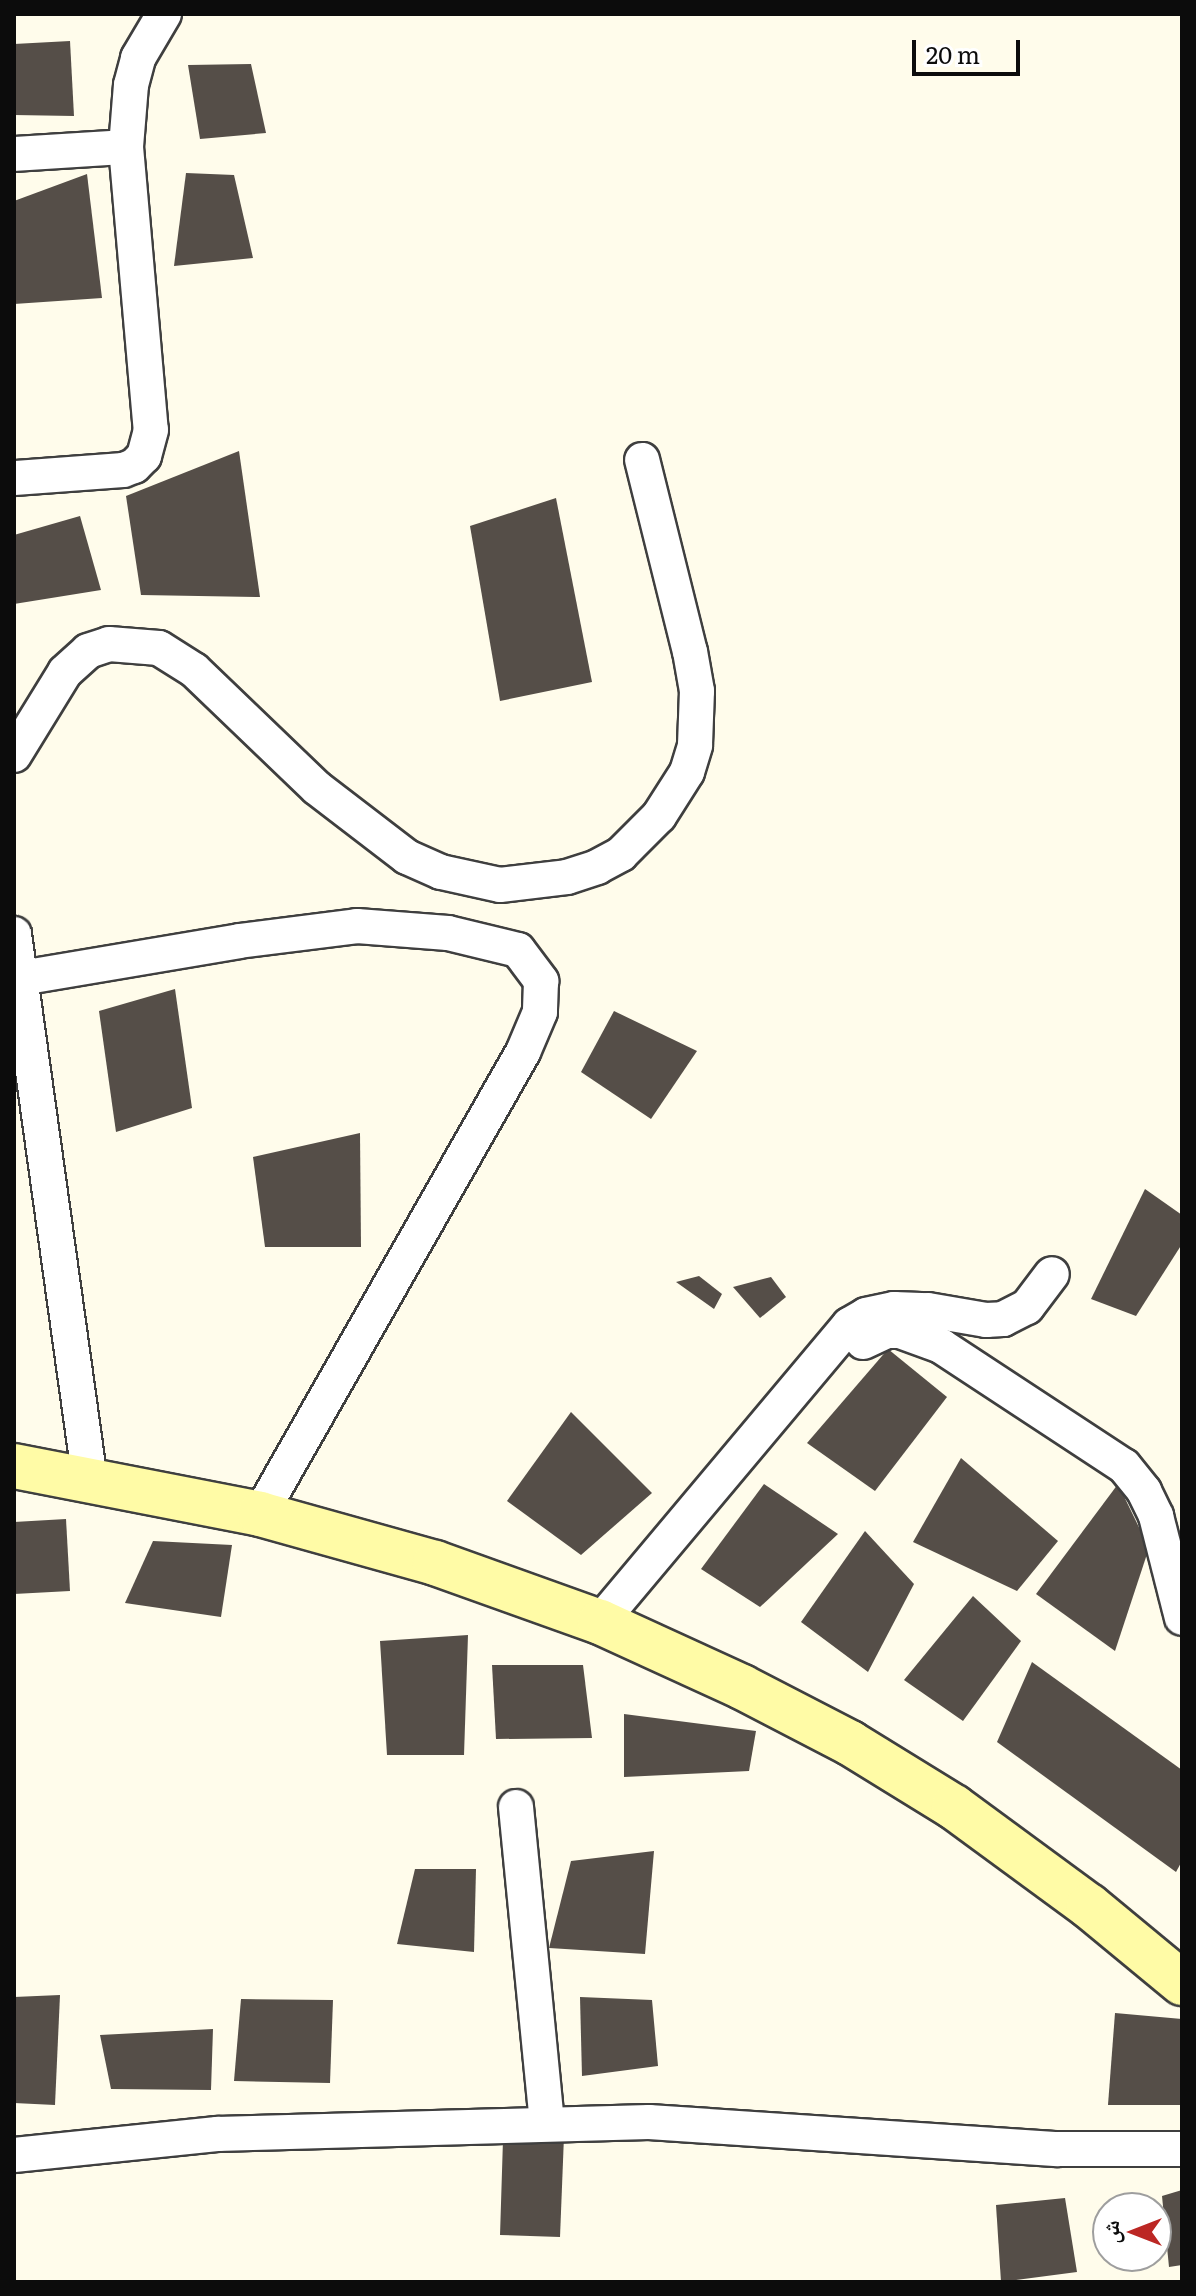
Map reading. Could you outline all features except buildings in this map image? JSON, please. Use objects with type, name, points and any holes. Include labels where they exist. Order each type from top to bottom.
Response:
[{"type":"main road","points":[[14,1466],[260,1514],[435,1563],[600,1622],[742,1687],[850,1743],[915,1783],[1089,1906],[1182,1983]]},
{"type":"street","points":[[14,478],[123,470],[134,466],[149,444],[151,430],[126,147],[134,71],[164,14]]},
{"type":"street","points":[[14,154],[126,147]]},
{"type":"street","points":[[14,755],[65,672],[88,651],[109,644],[159,648],[194,670],[317,788],[407,857],[441,872],[500,885],[567,877],[597,867],[621,854],[659,816],[687,772],[695,745],[697,691],[642,460]]},
{"type":"street","points":[[21,978],[239,941],[357,926],[448,933],[518,950],[541,981],[540,1012],[523,1052],[260,1514]]},
{"type":"street","points":[[14,934],[90,1481]]},
{"type":"street","points":[[600,1622],[711,1493],[834,1338],[866,1315],[906,1309],[960,1318],[1003,1319],[1027,1307],[1052,1274]]},
{"type":"street","points":[[790,1391],[858,1344],[887,1331],[916,1336],[965,1360],[1124,1466],[1144,1491],[1156,1516],[1182,1618]]},
{"type":"street","points":[[516,1807],[547,2123]]},
{"type":"street","points":[[14,2155],[217,2134],[649,2122],[1058,2149],[1182,2149]]}]
